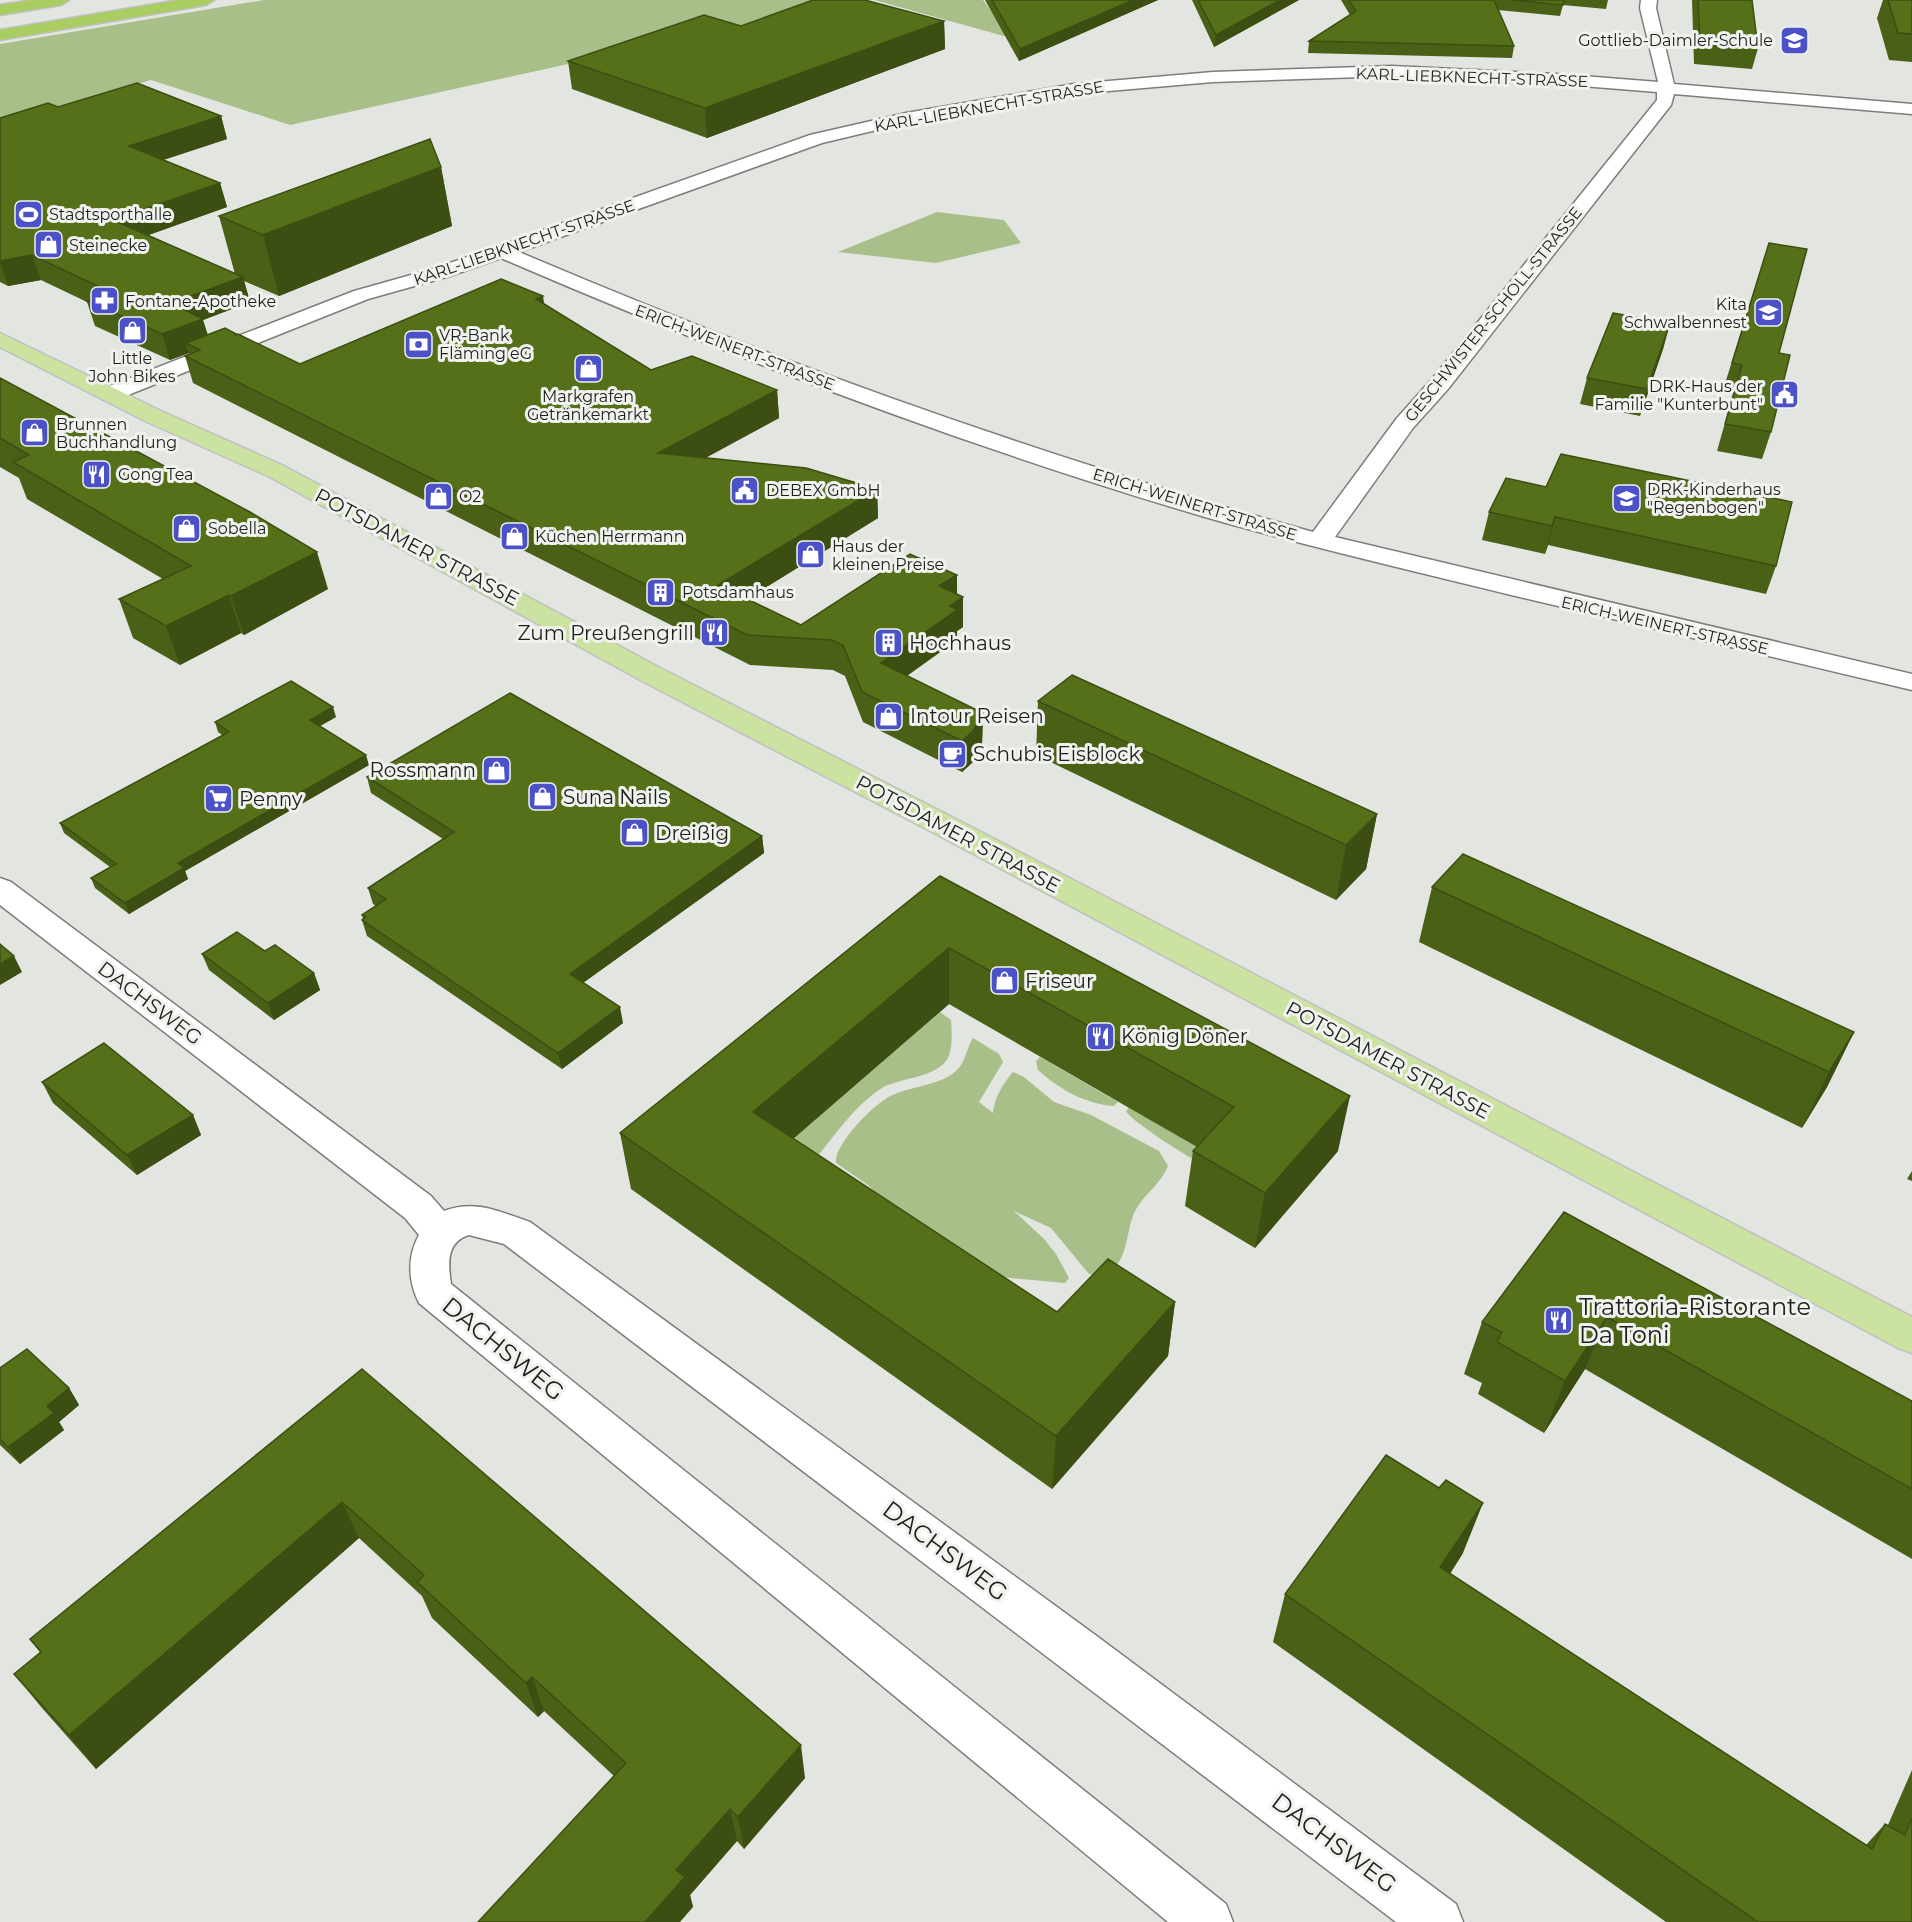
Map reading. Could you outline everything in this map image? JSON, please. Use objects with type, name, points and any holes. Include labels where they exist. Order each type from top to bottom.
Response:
[{"type":"highway","points":[[0,10],[61,0]]},
{"type":"highway","points":[[0,35],[206,0]]},
{"type":"main road","name":"POTSDAMER STRASSE","points":[[0,339],[157,418],[276,471],[654,676],[945,826],[1912,1336]]},
{"type":"street","points":[[1649,0],[1648,8],[1666,80],[1665,88]]},
{"type":"street","name":"KARL-LIEBKNECHT-STRASSE","points":[[110,394],[361,295],[443,272],[816,139],[906,118],[1074,89],[1213,77],[1392,71],[1557,79],[1912,109]]},
{"type":"street","name":"GESCHWISTER-SCHOLL-STRASSE","points":[[1319,541],[1405,423],[1440,384],[1665,100],[1665,88]]},
{"type":"street","name":"ERICH-WEINERT-STRASSE","points":[[501,251],[747,353],[908,411],[1211,511],[1319,541],[1912,682]]},
{"type":"street","name":"DACHSWEG","points":[[0,889],[418,1208],[439,1232]]},
{"type":"street","name":"DACHSWEG","points":[[1208,1922],[433,1293],[428,1271],[430,1246],[439,1232],[461,1220],[480,1222],[517,1233],[1082,1653],[1438,1922]]},
{"type":"green space","points":[[264,0],[860,0],[290,125],[151,80],[0,126],[0,44]]},
{"type":"green space","points":[[874,0],[983,0],[1011,38]]},
{"type":"green space","points":[[937,212],[1004,220],[1021,243],[936,263],[838,252]]},
{"type":"green space","points":[[940,1012],[951,1020],[952,1035],[948,1057],[940,1067],[924,1075],[890,1084],[872,1095],[846,1120],[816,1158],[773,1156]]},
{"type":"green space","points":[[973,1038],[999,1054],[1003,1062],[979,1102],[993,1113],[1000,1091],[1013,1072],[1024,1077],[1054,1102],[1091,1115],[1159,1151],[1168,1166],[1135,1211],[1125,1248],[1119,1262],[1112,1269],[1089,1274],[1051,1228],[1014,1211],[1044,1239],[1056,1254],[1069,1278],[1065,1283],[1000,1277],[882,1199],[868,1185],[836,1163],[837,1155],[849,1134],[868,1113],[895,1094],[950,1076],[962,1064]]},
{"type":"green space","points":[[1040,1057],[1118,1102],[1114,1106],[1103,1105],[1083,1099],[1064,1089],[1038,1070],[1036,1061]]},
{"type":"green space","points":[[1129,1107],[1207,1153],[1191,1158],[1136,1121],[1126,1111]]},
{"type":"building","points":[[813,0],[865,0],[944,21],[705,108],[568,61],[704,15],[741,26]]},
{"type":"building","points":[[992,0],[1133,0],[1020,49]]},
{"type":"building","points":[[1198,0],[1280,0],[1216,35]]},
{"type":"building","points":[[1349,0],[1494,0],[1514,46],[1309,41],[1356,11]]},
{"type":"building","points":[[1512,0],[1564,0],[1563,5]]},
{"type":"building","points":[[1698,0],[1752,0],[1758,48],[1700,43]]},
{"type":"building","points":[[1888,0],[1912,0],[1912,34],[1898,33]]},
{"type":"building","points":[[137,83],[221,116],[129,146],[220,183],[113,220],[243,277],[171,303],[203,319],[162,334],[87,301],[110,292],[32,255],[0,261],[0,118],[48,103],[58,107]]},
{"type":"building","points":[[430,139],[441,167],[263,235],[219,216]]},
{"type":"building","points":[[1769,243],[1807,249],[1779,353],[1790,355],[1771,432],[1725,424],[1742,365],[1732,363]]},
{"type":"building","points":[[501,279],[543,296],[536,299],[651,370],[692,356],[777,390],[658,453],[806,468],[877,489],[718,585],[801,625],[910,554],[957,575],[939,586],[963,597],[950,606],[957,610],[881,663],[983,713],[973,731],[962,741],[862,692],[843,645],[832,640],[747,635],[185,356],[200,350],[186,343],[225,328],[235,335],[238,334],[300,364]]},
{"type":"building","points":[[1613,313],[1670,323],[1647,389],[1587,378]]},
{"type":"building","points":[[0,378],[250,512],[317,552],[166,626],[119,599],[191,566],[13,462],[29,455],[0,438]]},
{"type":"building","points":[[1561,454],[1792,502],[1776,566],[1555,517],[1552,526],[1489,512],[1506,478],[1546,487]]},
{"type":"building","points":[[1072,675],[1377,814],[1346,845],[1038,701]]},
{"type":"building","name":"Penny","points":[[291,681],[333,707],[310,720],[366,755],[178,863],[184,868],[125,903],[91,878],[116,864],[60,823],[229,732],[215,722]]},
{"type":"building","points":[[510,693],[762,836],[570,974],[620,1007],[558,1053],[362,920],[366,917],[362,915],[386,899],[368,888],[454,832],[367,777]]},
{"type":"building","points":[[1463,854],[1854,1032],[1829,1072],[1432,887]]},
{"type":"building","points":[[940,876],[1350,1096],[1265,1193],[1193,1151],[1234,1107],[949,948],[753,1112],[1057,1312],[1108,1259],[1175,1302],[1056,1436],[620,1133]]},
{"type":"building","points":[[237,932],[265,951],[275,945],[314,973],[268,1003],[202,954]]},
{"type":"building","points":[[0,944],[14,956],[0,964]]},
{"type":"building","points":[[104,1043],[193,1115],[127,1155],[42,1082]]},
{"type":"building","points":[[1564,1212],[1912,1401],[1912,1489],[1607,1317],[1565,1381],[1497,1342],[1502,1332],[1482,1322]]},
{"type":"building","points":[[27,1349],[69,1388],[47,1406],[54,1413],[8,1447],[0,1439],[0,1368]]},
{"type":"building","points":[[362,1369],[801,1745],[738,1817],[730,1809],[676,1870],[685,1877],[645,1922],[478,1922],[626,1763],[532,1677],[526,1683],[417,1582],[424,1575],[342,1502],[69,1735],[14,1674],[41,1652],[30,1639]]},
{"type":"building","points":[[1386,1455],[1439,1488],[1446,1480],[1483,1503],[1440,1567],[1872,1849],[1885,1824],[1905,1835],[1912,1818],[1912,1922],[1758,1922],[1285,1594]]},
{"type":"place","name":"Gottlieb-Daimler-Schule","points":[[1794,40]]},
{"type":"place","name":"Stadtsporthalle","points":[[28,214]]},
{"type":"place","name":"Steinecke","points":[[48,245]]},
{"type":"place","name":"Fontane-Apotheke","points":[[104,301]]},
{"type":"place","name":"Kita Schwalbennest","points":[[1768,313]]},
{"type":"place","name":"Little John Bikes","points":[[132,330]]},
{"type":"place","name":"VR-Bank Fläming eG","points":[[418,344]]},
{"type":"place","name":"Markgrafen Getränkemarkt","points":[[588,368]]},
{"type":"place","name":"DRK-Haus der Familie \"Kunterbunt\"","points":[[1784,395]]},
{"type":"place","name":"Brunnen Buchhandlung","points":[[35,433]]},
{"type":"place","name":"Gong Tea","points":[[97,474]]},
{"type":"place","name":"DEBEX GmbH","points":[[745,490]]},
{"type":"place","name":"O2","points":[[438,496]]},
{"type":"place","name":"DRK-Kinderhaus \"Regenbogen\"","points":[[1626,498]]},
{"type":"place","name":"Sobella","points":[[187,528]]},
{"type":"place","name":"Küchen Herrmann","points":[[514,536]]},
{"type":"place","name":"Haus der kleinen Preise","points":[[811,555]]},
{"type":"place","name":"Potsdamhaus","points":[[661,592]]},
{"type":"place","name":"Zum Preußengrill","points":[[715,633]]},
{"type":"place","name":"Hochhaus","points":[[888,643]]},
{"type":"place","name":"Intour Reisen","points":[[889,716]]},
{"type":"place","name":"Schubis Eisblock","points":[[952,754]]},
{"type":"place","name":"Rossmann","points":[[497,770]]},
{"type":"place","name":"Suna Nails","points":[[542,797]]},
{"type":"place","name":"Penny","points":[[218,799]]},
{"type":"place","name":"Dreißig","points":[[634,833]]},
{"type":"place","name":"Friseur","points":[[1004,981]]},
{"type":"place","name":"König Döner","points":[[1100,1036]]},
{"type":"place","name":"Trattoria-Ristorante Da Toni","points":[[1558,1321]]}]
